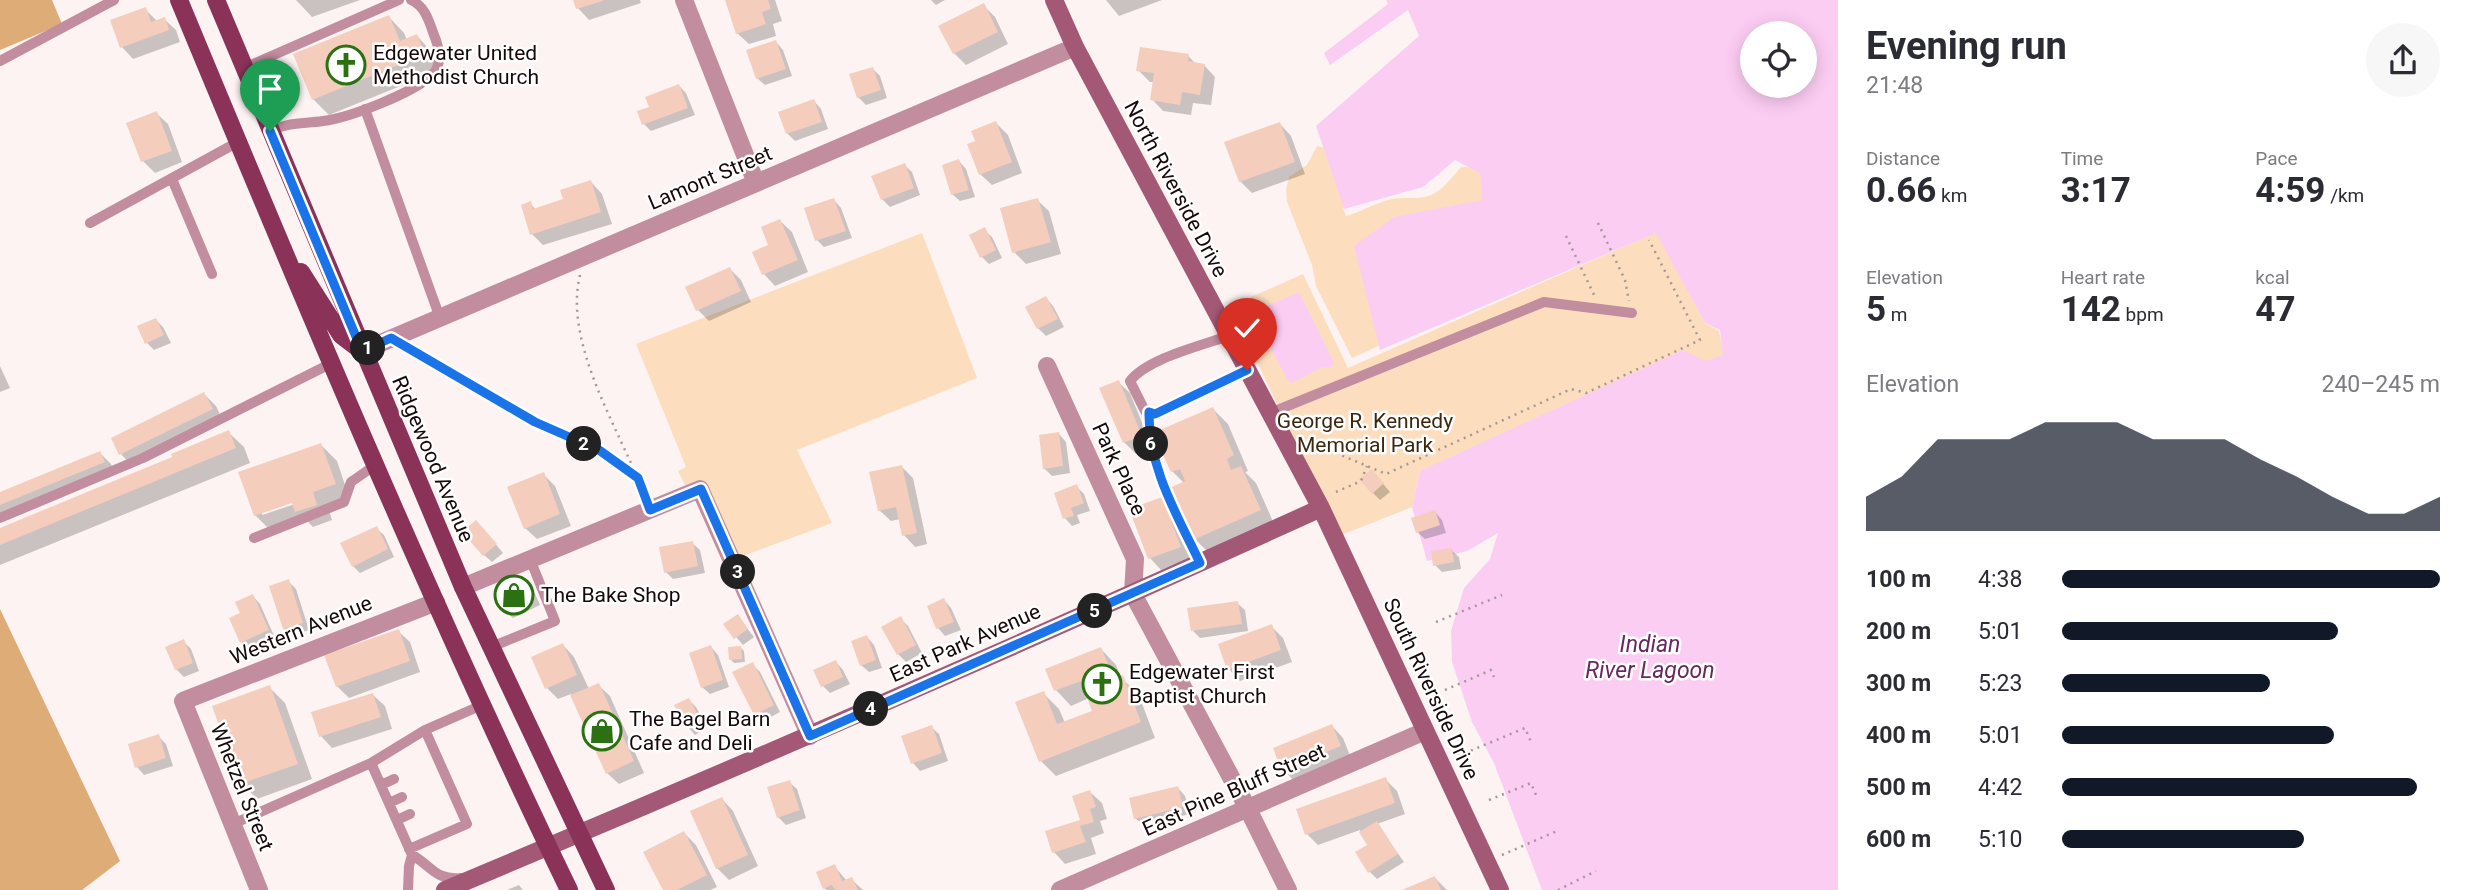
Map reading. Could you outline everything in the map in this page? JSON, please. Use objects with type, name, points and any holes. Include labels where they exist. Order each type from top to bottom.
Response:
[{"type":"main road","points":[[179,0],[374,466],[569,890]]},
{"type":"main road","name":"Ridgewood Avenue","points":[[216,0],[463,587],[606,890]]},
{"type":"main road","points":[[286,257],[300,271],[341,335],[362,351]]},
{"type":"street","points":[[684,0],[756,183]]},
{"type":"street","name":"North Riverside Drive","points":[[1054,0],[1075,47],[1321,508]]},
{"type":"street","name":"Lamont Street","points":[[362,351],[1075,47]]},
{"type":"street","name":"Park Place","points":[[1047,366],[1135,559],[1133,594]]},
{"type":"street","points":[[463,587],[701,489],[810,736]]},
{"type":"street","name":"East Park Avenue","points":[[445,890],[479,880],[548,847],[810,736],[1321,508]]},
{"type":"street","name":"South Riverside Drive","points":[[1321,508],[1500,890]]},
{"type":"street","points":[[1133,594],[1248,809],[1288,890]]},
{"type":"street","name":"Western Avenue","points":[[183,701],[436,602]]},
{"type":"street","name":"Whetzel Street","points":[[183,701],[259,890]]},
{"type":"street","name":"East Pine Bluff Street","points":[[1060,890],[1425,731]]},
{"type":"lane","points":[[0,61],[114,0]]},
{"type":"lane","points":[[244,68],[399,0]]},
{"type":"lane","points":[[270,131],[285,124],[324,121],[365,109],[397,96],[433,75],[439,62],[438,46],[427,16],[419,3],[411,0]]},
{"type":"lane","points":[[365,109],[440,318]]},
{"type":"lane","points":[[90,223],[238,142]]},
{"type":"lane","points":[[172,179],[212,274]]},
{"type":"lane","points":[[1270,413],[1544,302],[1632,313]]},
{"type":"lane","points":[[1228,336],[1137,372],[1130,381],[1139,403],[1144,411],[1155,414],[1247,370]]},
{"type":"lane","points":[[0,518],[143,457],[330,365]]},
{"type":"lane","points":[[1149,412],[1149,436],[1160,477],[1200,563]]},
{"type":"lane","points":[[254,538],[344,502],[351,482],[374,466]]},
{"type":"lane","points":[[491,647],[555,621],[530,559]]},
{"type":"lane","points":[[233,824],[371,763],[425,730],[482,705]]},
{"type":"lane","points":[[411,852],[467,824],[425,730]]},
{"type":"lane","points":[[426,765],[438,760]]},
{"type":"lane","points":[[371,763],[411,852],[423,861],[431,872],[439,876],[479,880]]},
{"type":"lane","points":[[435,783],[446,778]]},
{"type":"lane","points":[[381,785],[394,779]]},
{"type":"lane","points":[[443,800],[454,795]]},
{"type":"lane","points":[[389,803],[402,797]]},
{"type":"lane","points":[[397,820],[410,814]]},
{"type":"lane","points":[[408,890],[411,852]]},
{"type":"path","points":[[1598,223],[1625,280],[1632,313]]},
{"type":"path","points":[[1566,236],[1601,309]]},
{"type":"path","points":[[1310,442],[1386,474],[1571,389],[1586,393],[1700,340],[1649,240]]},
{"type":"path","points":[[585,256],[578,285],[580,338],[650,510]]},
{"type":"path","points":[[391,338],[535,422],[599,450],[638,478]]},
{"type":"path","points":[[1336,492],[1361,481],[1367,466]]},
{"type":"path","points":[[1436,622],[1503,595]]},
{"type":"path","points":[[1445,690],[1490,670],[1494,677]]},
{"type":"path","points":[[1458,756],[1525,729],[1531,742]]},
{"type":"path","points":[[1489,800],[1531,783],[1536,795]]},
{"type":"path","points":[[1500,856],[1557,831]]},
{"type":"path","points":[[1558,890],[1596,872]]},
{"type":"green space","points":[[1317,146],[1328,148],[1350,197],[1343,208],[1346,216],[1388,200],[1433,194],[1461,167],[1475,166],[1493,191],[1387,342],[1352,358],[1316,286],[1312,265],[1287,202],[1289,177],[1307,165]]},
{"type":"green space","name":"George R. Kennedy Memorial Park","points":[[1657,232],[1705,323],[1719,331],[1724,355],[1420,471],[1412,507],[1339,536],[1231,306],[1303,274],[1348,368]]},
{"type":"green space","points":[[922,233],[977,378],[797,450],[832,523],[740,557],[708,485],[698,480],[685,485],[678,471],[686,467],[636,344]]},
{"type":"shaded area","points":[[0,0],[52,0],[62,24],[0,50]]},
{"type":"shaded area","points":[[0,609],[120,861],[82,890],[0,890]]},
{"type":"water","name":"Indian River Lagoon","points":[[1386,0],[1838,0],[1838,890],[1542,890],[1494,763],[1472,722],[1452,662],[1451,631],[1464,588],[1490,559],[1498,533],[1467,551],[1427,561],[1412,507],[1420,471],[1683,350],[1705,361],[1723,355],[1720,330],[1705,323],[1656,233],[1380,350],[1354,246],[1394,217],[1482,200],[1480,173],[1455,160],[1423,187],[1344,209],[1316,126],[1419,36],[1408,10],[1330,65],[1324,53],[1388,4]]},
{"type":"water","points":[[1299,292],[1334,363],[1330,368],[1322,367],[1292,383],[1288,381],[1254,316],[1256,311]]},
{"type":"building","points":[[573,0],[603,0],[603,1],[576,9]]},
{"type":"building","points":[[725,0],[768,0],[771,9],[762,12],[766,24],[736,34]]},
{"type":"building","points":[[984,3],[998,32],[953,54],[938,26]]},
{"type":"building","points":[[146,7],[151,22],[165,17],[169,30],[120,48],[110,20]]},
{"type":"building","name":"Edgewater United Methodist Church","points":[[389,15],[400,41],[417,34],[425,54],[312,100],[293,54]]},
{"type":"building","points":[[776,40],[786,69],[756,79],[746,50]]},
{"type":"building","points":[[1140,47],[1189,54],[1188,61],[1205,64],[1200,95],[1182,92],[1180,105],[1150,100],[1154,73],[1136,71]]},
{"type":"building","points":[[873,67],[881,90],[857,98],[849,74]]},
{"type":"building","points":[[679,84],[688,108],[642,125],[637,111],[649,107],[645,97]]},
{"type":"building","points":[[814,99],[822,122],[786,134],[778,112]]},
{"type":"building","points":[[157,111],[172,151],[141,162],[126,123]]},
{"type":"building","points":[[996,121],[1012,162],[979,175],[967,144],[975,141],[971,131]]},
{"type":"building","points":[[1280,122],[1295,162],[1239,182],[1224,142]]},
{"type":"building","points":[[959,159],[969,190],[951,195],[942,165]]},
{"type":"building","points":[[905,163],[914,188],[881,200],[871,176]]},
{"type":"building","points":[[591,180],[601,212],[530,235],[521,205],[531,201],[533,209],[563,199],[560,190]]},
{"type":"building","points":[[834,198],[846,231],[815,241],[804,208]]},
{"type":"building","points":[[1038,198],[1051,242],[1012,253],[1000,208]]},
{"type":"building","points":[[780,219],[798,260],[762,275],[752,252],[768,245],[761,227]]},
{"type":"building","points":[[985,227],[996,250],[980,258],[969,235]]},
{"type":"building","points":[[730,267],[741,291],[696,311],[685,287]]},
{"type":"building","points":[[1046,296],[1058,319],[1037,329],[1025,307]]},
{"type":"building","points":[[156,318],[164,335],[145,344],[137,326]]},
{"type":"building","points":[[1119,380],[1142,436],[1123,443],[1099,388]]},
{"type":"building","points":[[204,392],[213,409],[119,455],[111,438]]},
{"type":"building","points":[[1213,407],[1234,455],[1227,459],[1231,470],[1241,466],[1261,510],[1193,540],[1170,488],[1185,481],[1180,469],[1171,472],[1153,433]]},
{"type":"building","points":[[229,430],[236,448],[0,545],[0,528],[172,457],[171,454]]},
{"type":"building","points":[[1059,432],[1063,466],[1043,469],[1039,435]]},
{"type":"building","points":[[321,443],[336,484],[313,492],[317,505],[295,512],[292,503],[254,516],[238,472]]},
{"type":"building","points":[[100,451],[105,462],[0,505],[0,492]]},
{"type":"building","points":[[902,465],[917,533],[902,536],[896,507],[878,511],[869,472]]},
{"type":"building","points":[[1372,469],[1384,483],[1372,494],[1359,479]]},
{"type":"building","points":[[544,472],[560,514],[524,529],[507,487]]},
{"type":"building","points":[[1077,484],[1084,503],[1071,508],[1074,516],[1063,519],[1054,493]]},
{"type":"building","points":[[1162,497],[1181,547],[1148,559],[1129,509]]},
{"type":"building","points":[[1435,510],[1440,525],[1416,533],[1411,518]]},
{"type":"building","points":[[476,520],[497,544],[483,556],[462,532]]},
{"type":"building","points":[[377,526],[388,549],[352,567],[340,543]]},
{"type":"building","points":[[693,541],[698,566],[664,573],[659,547]]},
{"type":"building","points":[[1452,548],[1454,562],[1433,566],[1431,551]]},
{"type":"building","name":"The Bake Shop","points":[[525,578],[534,597],[504,612],[495,592]]},
{"type":"building","points":[[289,579],[303,623],[283,629],[269,586]]},
{"type":"building","points":[[253,594],[269,630],[240,643],[229,618],[240,613],[235,602]]},
{"type":"building","points":[[944,598],[954,622],[936,629],[927,606]]},
{"type":"building","points":[[1238,601],[1242,624],[1191,631],[1187,608]]},
{"type":"building","points":[[738,614],[748,629],[734,639],[723,624]]},
{"type":"building","points":[[901,616],[916,645],[897,655],[881,627]]},
{"type":"building","points":[[1272,624],[1281,650],[1227,670],[1218,644]]},
{"type":"building","points":[[399,629],[410,661],[336,687],[324,655]]},
{"type":"building","points":[[867,635],[876,660],[860,666],[851,641]]},
{"type":"building","points":[[184,639],[193,663],[175,670],[165,647]]},
{"type":"building","points":[[563,643],[577,675],[545,689],[531,657]]},
{"type":"building","points":[[711,645],[723,680],[701,688],[689,653]]},
{"type":"building","points":[[741,646],[742,659],[729,660],[728,647]]},
{"type":"building","points":[[1101,647],[1114,679],[1123,675],[1141,722],[1039,762],[1015,702],[1044,691],[1057,724],[1092,711],[1081,681],[1054,691],[1045,669]]},
{"type":"building","points":[[836,660],[843,677],[821,687],[813,670]]},
{"type":"building","points":[[753,662],[774,705],[754,715],[732,672]]},
{"type":"building","points":[[599,683],[634,761],[606,774],[570,695]]},
{"type":"building","points":[[270,685],[298,764],[240,784],[212,706]]},
{"type":"building","points":[[373,693],[381,717],[319,737],[311,712]]},
{"type":"building","points":[[689,698],[701,721],[686,728],[674,705]]},
{"type":"building","points":[[1332,724],[1341,746],[1281,770],[1273,748]]},
{"type":"building","points":[[932,725],[942,753],[911,764],[901,736]]},
{"type":"building","points":[[159,734],[166,758],[135,768],[128,744]]},
{"type":"building","points":[[1386,777],[1395,803],[1305,835],[1296,809]]},
{"type":"building","points":[[790,780],[800,810],[777,818],[767,787]]},
{"type":"building","points":[[1178,786],[1183,807],[1134,819],[1129,798]]},
{"type":"building","points":[[1090,790],[1096,807],[1090,809],[1094,822],[1080,826],[1086,842],[1052,853],[1045,831],[1080,820],[1072,796]]},
{"type":"building","points":[[722,797],[748,855],[716,869],[690,811]]},
{"type":"building","points":[[1377,821],[1398,854],[1368,873],[1355,852],[1367,845],[1359,832]]},
{"type":"building","points":[[684,831],[707,875],[677,890],[663,890],[643,852]]},
{"type":"building","points":[[835,864],[842,881],[852,877],[858,890],[835,890],[832,885],[823,889],[816,872]]},
{"type":"building","points":[[1435,876],[1441,890],[1402,890]]},
{"type":"place","name":"Edgewater United Methodist Church","points":[[346,65]]},
{"type":"place","name":"The Bake Shop","points":[[514,595]]},
{"type":"place","name":"Edgewater First Baptist Church","points":[[1102,684]]},
{"type":"place","name":"The Bagel Barn Cafe and Deli","points":[[602,731]]},
{"type":"route","points":[[270,131],[362,351],[391,338],[535,422],[599,450],[638,478],[650,510],[701,489],[810,736],[1200,563],[1160,477],[1149,436],[1149,412],[1155,414],[1247,370]]}]
